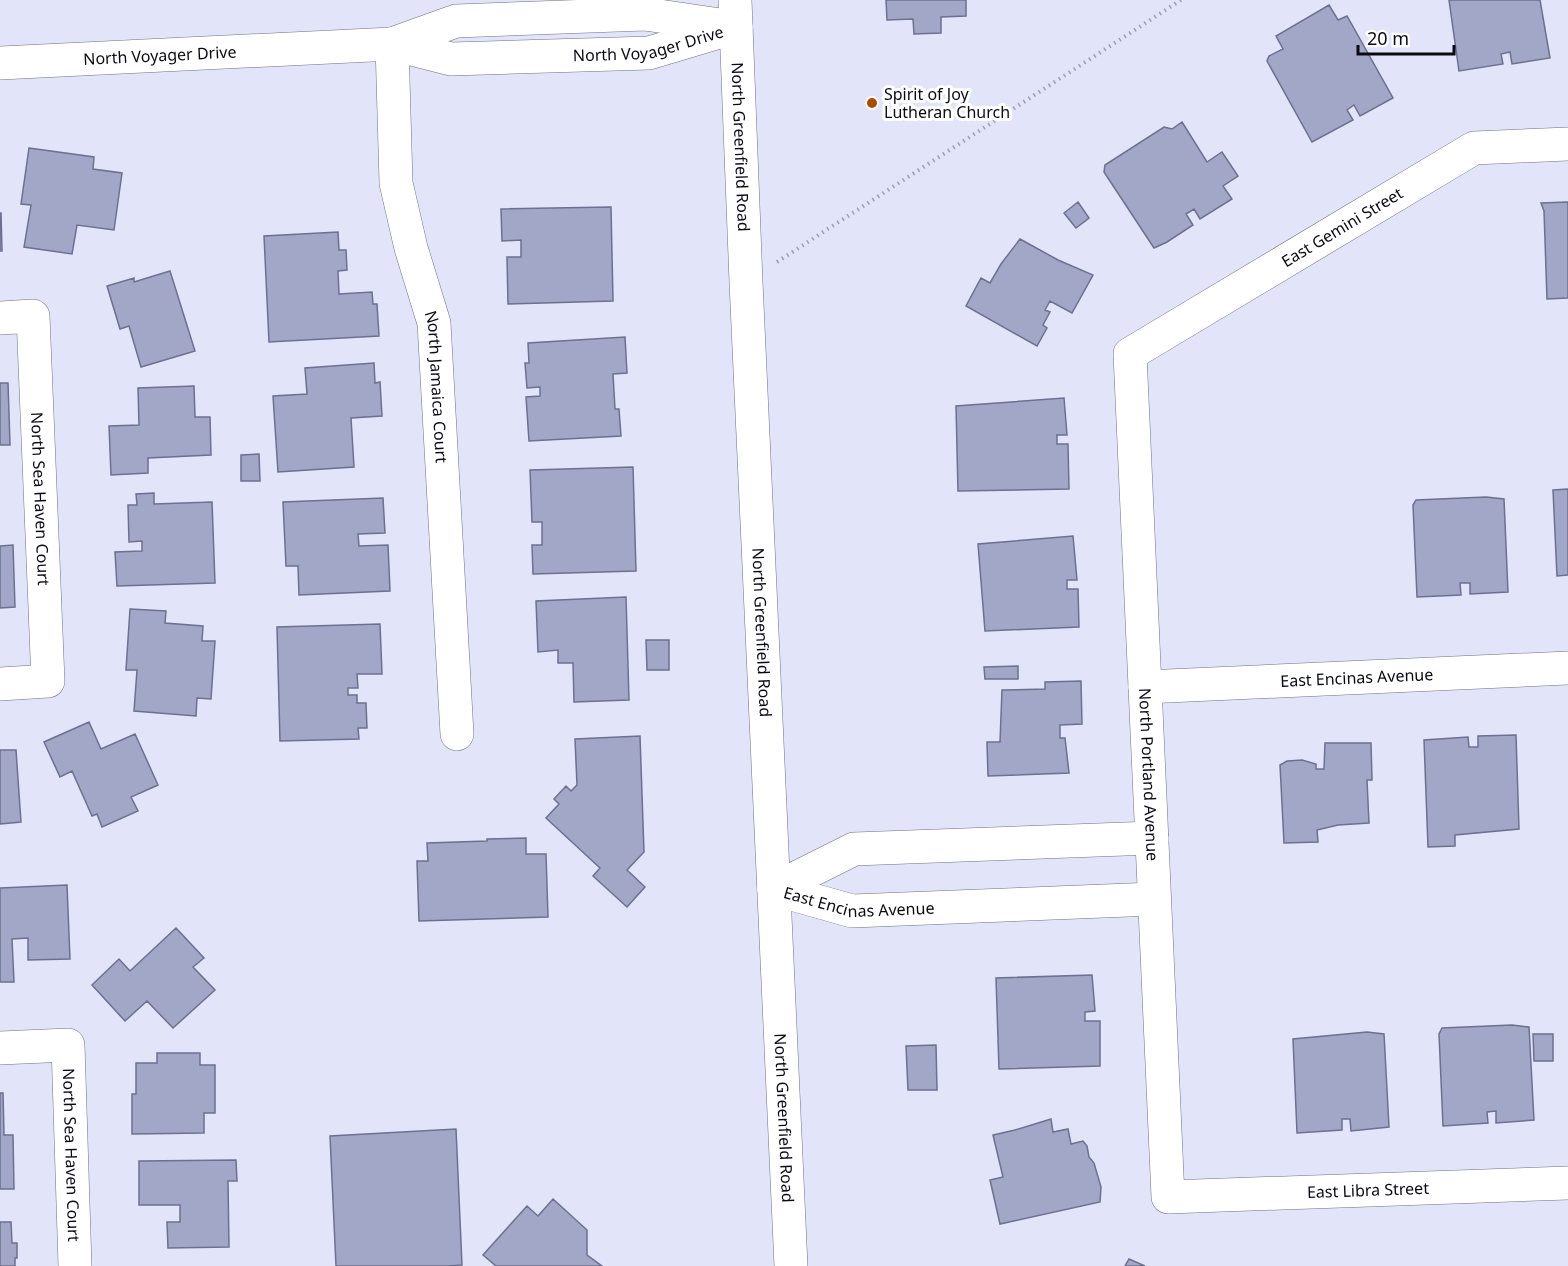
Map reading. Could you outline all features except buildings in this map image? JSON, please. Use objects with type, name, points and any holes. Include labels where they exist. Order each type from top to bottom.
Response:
[{"type":"street","name":"North Greenfield Road","points":[[736,13],[746,282],[791,1266]]},
{"type":"street","name":"North Voyager Drive","points":[[0,63],[392,44],[456,21],[736,13]]},
{"type":"street","name":"North Jamaica Court","points":[[392,44],[396,183],[411,248],[434,323],[457,734]]},
{"type":"street","name":"East Gemini Street","points":[[1130,354],[1474,148],[1568,144]]},
{"type":"street","name":"North Sea Haven Court","points":[[0,318],[33,316],[48,681],[0,684]]},
{"type":"street","name":"North Portland Avenue","points":[[1130,354],[1168,1197]]},
{"type":"street","name":"East Encinas Avenue","points":[[1145,687],[1568,668]]},
{"type":"street","name":"East Encinas Avenue","points":[[774,889],[854,849],[1152,838]]},
{"type":"street","name":"East Encinas Avenue","points":[[774,889],[852,911],[1154,899]]},
{"type":"street","name":"North Sea Haven Court","points":[[0,1047],[68,1045],[75,1266]]},
{"type":"street","name":"East Libra Street","points":[[1168,1197],[1568,1182]]},
{"type":"path","points":[[746,282],[1181,0]]},
{"type":"place","name":"Spirit of Joy Lutheran Church","points":[[872,103]]}]
